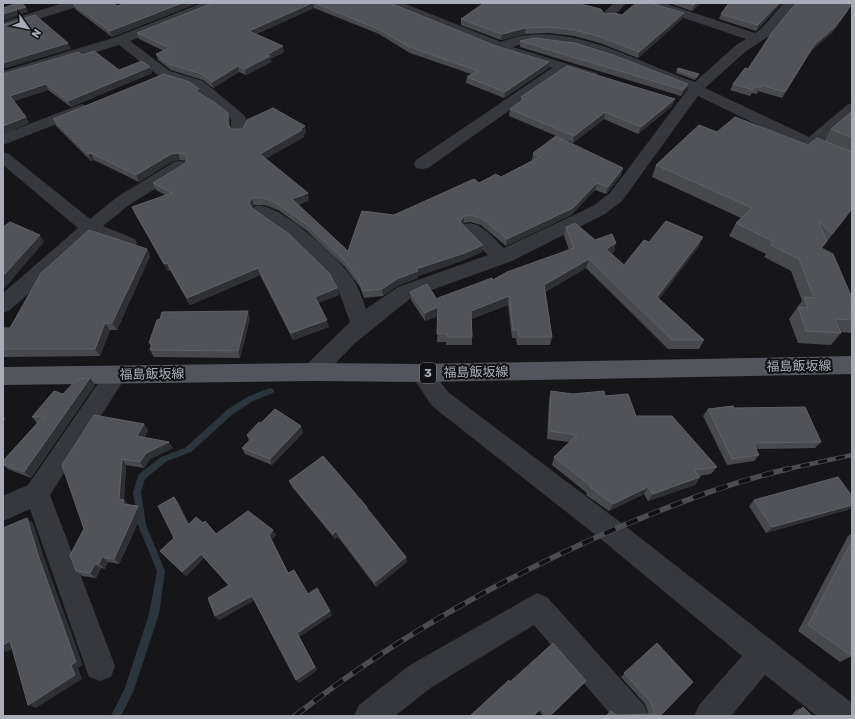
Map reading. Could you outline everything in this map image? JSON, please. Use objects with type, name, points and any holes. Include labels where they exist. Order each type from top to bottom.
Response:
[{"type":"main road","name":"福島飯坂線","points":[[3,376],[313,372],[421,373],[852,365]]},
{"type":"street","points":[[3,26],[76,3]]},
{"type":"street","points":[[3,76],[121,40],[213,3]]},
{"type":"street","points":[[392,3],[501,47],[604,79]]},
{"type":"street","points":[[607,15],[621,3]]},
{"type":"street","points":[[644,3],[663,7],[756,38]]},
{"type":"street","points":[[313,372],[346,338],[405,292],[502,257],[575,223],[599,210],[610,201],[630,179],[679,101],[697,88],[741,48],[766,32],[788,6]]},
{"type":"street","points":[[501,47],[510,41],[533,38],[552,39],[598,49],[697,88],[852,161]]},
{"type":"street","points":[[121,40],[158,77],[198,84],[239,118],[239,130]]},
{"type":"street","points":[[422,164],[562,67]]},
{"type":"street","points":[[3,140],[97,103]]},
{"type":"street","points":[[811,143],[852,108]]},
{"type":"street","points":[[4,160],[90,228],[128,243]]},
{"type":"street","points":[[3,305],[90,228],[123,201],[180,166]]},
{"type":"street","points":[[261,210],[285,224],[320,254],[347,286],[362,325]]},
{"type":"street","points":[[470,228],[502,257]]},
{"type":"street","points":[[421,373],[440,399],[611,531],[763,654],[843,716]]},
{"type":"street","points":[[3,509],[37,494],[116,374]]},
{"type":"street","points":[[37,494],[100,666]]},
{"type":"street","points":[[370,716],[421,676],[537,606],[633,716]]},
{"type":"street","points":[[710,716],[763,654]]},
{"type":"building","points":[[21,3],[26,7],[3,14],[3,8]]},
{"type":"building","points":[[113,3],[117,6],[126,3],[182,3],[110,31],[73,4]]},
{"type":"building","points":[[213,3],[312,3],[249,31],[283,46],[266,55],[270,56],[245,69],[238,66],[212,82],[202,74],[169,64],[156,54],[170,48],[137,33]]},
{"type":"building","points":[[315,3],[390,3],[496,46],[549,62],[505,92],[467,77],[478,71],[410,47],[378,29]]},
{"type":"building","points":[[484,3],[576,3],[601,9],[604,14],[614,13],[622,15],[636,3],[650,3],[684,13],[639,52],[601,37],[575,30],[550,27],[525,28],[502,34],[461,19]]},
{"type":"building","points":[[729,3],[779,3],[758,25],[721,14]]},
{"type":"building","points":[[796,3],[841,3],[851,5],[835,27],[814,45],[785,92],[761,85],[760,88],[755,86],[753,90],[733,84],[745,68],[748,69],[773,31]]},
{"type":"building","points":[[35,15],[68,43],[3,63],[3,25]]},
{"type":"building","points":[[535,38],[575,43],[613,55],[688,84],[683,90],[520,41]]},
{"type":"building","points":[[94,51],[119,70],[142,61],[150,67],[68,101],[46,84],[10,96],[26,117],[3,126],[3,74],[79,52],[82,55]]},
{"type":"building","points":[[567,66],[675,99],[641,127],[605,112],[574,136],[510,109],[524,99],[521,97]]},
{"type":"building","points":[[678,68],[699,74],[696,77],[677,70]]},
{"type":"building","points":[[164,74],[190,82],[199,89],[196,91],[228,113],[228,124],[231,129],[243,129],[247,120],[273,108],[305,126],[300,129],[302,130],[260,154],[308,193],[292,199],[348,251],[362,211],[394,215],[474,179],[479,183],[496,174],[501,177],[540,157],[533,153],[556,136],[623,168],[608,187],[597,183],[573,208],[507,239],[482,218],[470,215],[464,216],[460,222],[483,245],[465,253],[416,269],[418,271],[397,279],[382,289],[363,291],[359,280],[344,260],[306,224],[276,203],[263,198],[252,198],[249,203],[252,208],[289,234],[330,274],[337,288],[315,297],[327,320],[291,333],[258,268],[187,298],[167,263],[164,264],[132,207],[172,193],[153,183],[184,164],[187,160],[185,154],[171,154],[136,175],[91,153],[88,154],[53,119]]},
{"type":"building","points":[[851,112],[852,138],[831,129]]},
{"type":"building","points":[[735,117],[808,145],[817,138],[852,152],[852,208],[832,234],[818,221],[827,241],[821,248],[833,254],[852,298],[852,320],[835,319],[841,333],[806,331],[798,307],[808,308],[804,297],[814,298],[799,259],[771,245],[774,242],[736,223],[752,208],[656,165],[699,125],[717,132]]},
{"type":"building","points":[[666,221],[703,237],[657,297],[704,340],[672,340],[589,259],[544,285],[552,337],[519,337],[518,330],[513,330],[509,296],[471,311],[472,337],[447,337],[447,334],[437,334],[438,307],[425,313],[410,292],[427,284],[438,301],[438,298],[492,278],[493,280],[507,272],[574,248],[566,227],[575,223],[595,240],[612,234],[616,243],[606,249],[624,265],[644,240],[649,242]]},
{"type":"building","points":[[10,222],[40,235],[3,276],[3,227]]},
{"type":"building","points":[[89,230],[147,249],[112,323],[105,323],[95,349],[3,349],[3,328],[10,328],[41,273]]},
{"type":"building","points":[[248,311],[238,351],[150,350],[152,343],[149,343],[157,320],[160,319],[162,312]]},
{"type":"building","points":[[90,378],[24,472],[3,464],[3,461],[44,416],[32,417],[54,391],[63,394],[77,379]]},
{"type":"building","points":[[551,391],[573,394],[604,391],[605,396],[628,394],[636,416],[672,416],[717,467],[694,470],[700,477],[653,494],[648,487],[613,504],[554,457],[577,435],[549,431]]},
{"type":"building","points":[[733,406],[734,408],[805,407],[821,442],[753,443],[759,455],[732,459],[708,409]]},
{"type":"building","points":[[275,409],[301,426],[270,459],[242,448],[252,438],[247,435],[259,422],[261,423]]},
{"type":"building","points":[[94,415],[144,424],[137,436],[169,442],[146,453],[140,462],[122,459],[119,499],[124,500],[123,504],[138,506],[114,559],[102,557],[99,564],[95,564],[90,573],[76,571],[70,555],[84,529],[62,465]]},
{"type":"building","points":[[323,456],[367,507],[406,557],[375,582],[336,531],[333,534],[289,481]]},
{"type":"building","points":[[838,477],[852,496],[852,505],[772,527],[754,500]]},
{"type":"building","points":[[174,497],[188,525],[196,517],[203,523],[205,521],[216,534],[248,511],[273,530],[269,535],[288,573],[294,570],[308,594],[317,588],[330,611],[297,633],[315,667],[296,680],[252,596],[215,616],[208,598],[229,585],[201,554],[182,572],[160,551],[174,538],[158,506]]},
{"type":"building","points":[[27,518],[39,558],[76,662],[71,665],[75,675],[28,705],[10,641],[3,645],[3,528]]},
{"type":"building","points":[[852,541],[852,656],[808,625]]},
{"type":"building","points":[[553,643],[586,681],[550,716],[547,716],[541,708],[533,716],[470,716],[509,680],[510,682]]},
{"type":"building","points":[[657,643],[693,682],[660,716],[606,716],[611,711],[616,715],[655,714],[650,701],[624,673]]},
{"type":"building","points":[[803,707],[812,716],[796,716]]},
{"type":"waterway","points":[[116,716],[129,690],[154,614],[161,571],[142,525],[137,492],[142,477],[164,459],[188,450],[230,412],[250,399],[270,391]]},
{"type":"railway","points":[[783,470],[852,455]]},
{"type":"railway","points":[[295,716],[333,687],[411,635],[452,610],[536,566],[622,526],[683,502],[745,480],[788,469]]}]
